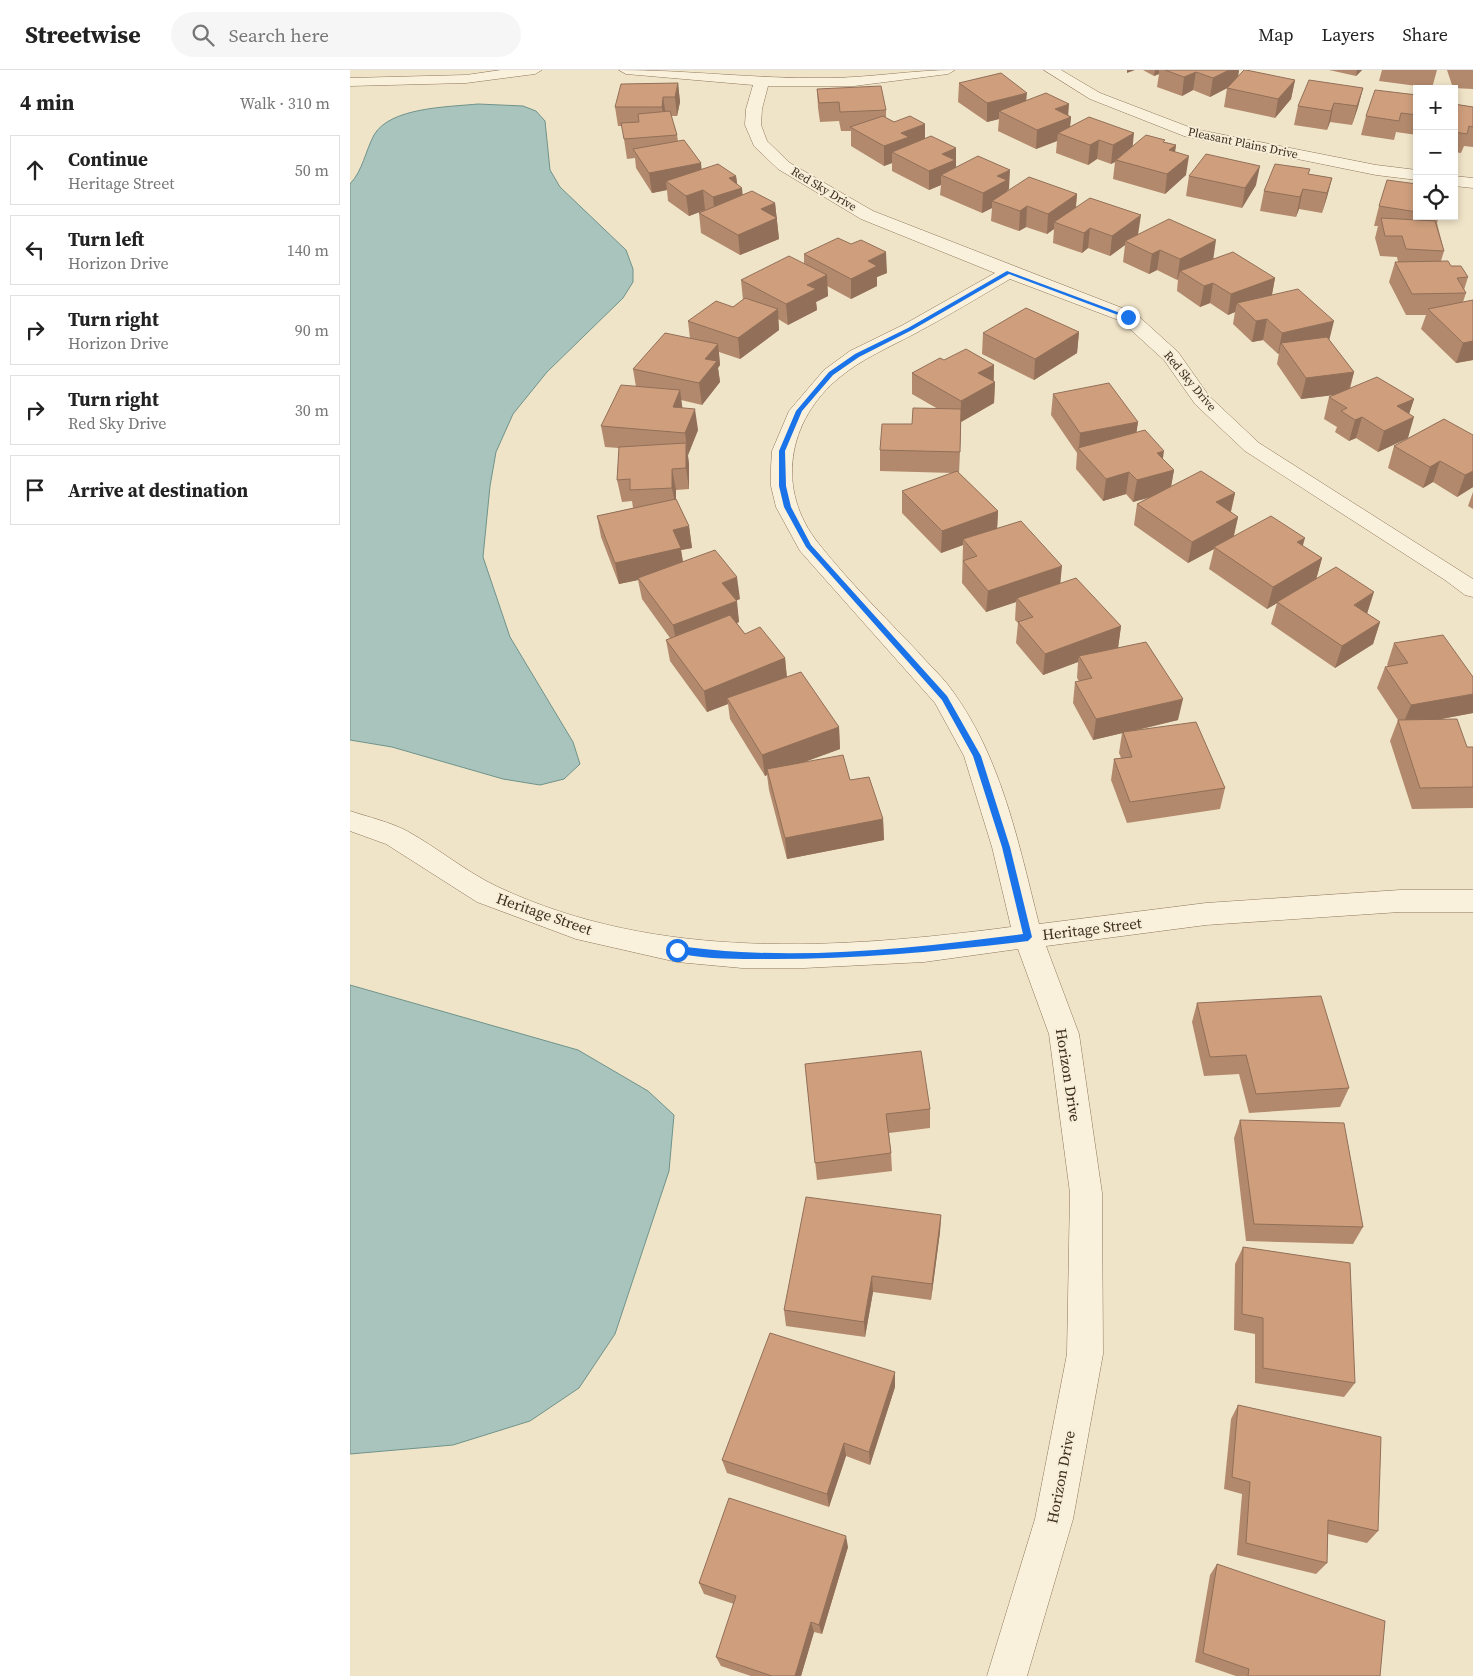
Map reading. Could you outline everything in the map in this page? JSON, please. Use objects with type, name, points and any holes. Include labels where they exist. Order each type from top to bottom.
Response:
[{"type":"street","points":[[350,82],[466,80],[534,70]]},
{"type":"street","points":[[626,70],[762,81],[862,81],[948,70]]},
{"type":"street","name":"Pleasant Plains Drive","points":[[1051,70],[1095,96],[1190,133],[1376,170],[1413,175]]},
{"type":"street","name":"Red Sky Drive","points":[[762,81],[754,109],[753,126],[760,142],[784,166],[867,215],[1128,317],[1171,356],[1202,400],[1252,447],[1328,498],[1453,575],[1473,590]]},
{"type":"street","points":[[1458,181],[1473,183]]},
{"type":"street","name":"Horizon Drive","points":[[1007,1676],[1054,1519],[1085,1354],[1086,1193],[1064,1034],[1028,937],[1006,847],[977,756],[945,698],[808,546],[787,507],[782,486],[781,466],[782,451],[799,411],[831,374],[857,355],[910,329],[1009,272]]},
{"type":"street","name":"Heritage Street","points":[[350,821],[396,837],[486,894],[576,928],[677,950],[742,956],[804,956],[924,950],[1206,914],[1400,901],[1473,901]]},
{"type":"water","points":[[478,104],[523,106],[536,111],[545,121],[550,170],[560,187],[626,250],[633,269],[633,282],[623,298],[547,372],[513,414],[496,452],[490,486],[483,557],[510,637],[573,742],[580,764],[564,779],[540,785],[503,779],[392,747],[350,740],[350,184],[361,167],[374,135],[382,126],[393,119],[421,110]]},
{"type":"water","points":[[350,985],[578,1050],[648,1091],[674,1115],[669,1171],[615,1334],[579,1388],[530,1421],[453,1445],[350,1454]]},
{"type":"building","points":[[1165,70],[1229,70],[1213,78],[1196,72],[1184,77]]},
{"type":"building","points":[[1244,70],[1295,80],[1278,99],[1227,88]]},
{"type":"building","points":[[1001,73],[1027,93],[987,103],[959,83]]},
{"type":"building","points":[[1309,80],[1363,88],[1357,106],[1334,103],[1331,111],[1298,106]]},
{"type":"building","points":[[678,83],[675,97],[663,97],[662,107],[615,107],[621,84]]},
{"type":"building","points":[[881,86],[886,110],[840,112],[839,102],[819,103],[817,89]]},
{"type":"building","points":[[1375,90],[1413,95],[1413,114],[1401,113],[1399,121],[1366,116]]},
{"type":"building","points":[[1046,93],[1069,104],[1055,109],[1071,117],[1037,130],[999,111]]},
{"type":"building","points":[[1458,105],[1473,107],[1473,127],[1469,126],[1467,134],[1458,133]]},
{"type":"building","points":[[670,111],[677,135],[624,139],[621,123],[639,122],[638,114]]},
{"type":"building","points":[[883,116],[894,122],[910,116],[925,124],[901,133],[909,137],[884,146],[850,127]]},
{"type":"building","points":[[1089,117],[1134,133],[1113,145],[1099,140],[1090,145],[1058,133]]},
{"type":"building","points":[[1146,135],[1176,145],[1169,150],[1189,156],[1167,174],[1116,160]]},
{"type":"building","points":[[931,136],[956,148],[942,154],[955,160],[929,171],[892,152]]},
{"type":"building","points":[[684,140],[701,163],[649,173],[633,149]]},
{"type":"building","points":[[1206,154],[1260,166],[1245,188],[1189,176]]},
{"type":"building","points":[[978,156],[1010,170],[997,176],[1007,180],[983,193],[941,175]]},
{"type":"building","points":[[718,164],[736,176],[729,178],[742,188],[713,197],[703,190],[686,196],[666,181]]},
{"type":"building","points":[[1275,164],[1310,169],[1308,174],[1332,178],[1327,193],[1303,189],[1300,197],[1264,191]]},
{"type":"building","points":[[1029,177],[1077,194],[1048,214],[1027,206],[1020,211],[992,201]]},
{"type":"building","points":[[1387,180],[1413,183],[1413,211],[1379,206]]},
{"type":"building","points":[[752,191],[775,203],[761,209],[777,218],[738,235],[699,213]]},
{"type":"building","points":[[1090,198],[1141,215],[1112,236],[1090,228],[1084,233],[1054,222]]},
{"type":"building","points":[[1381,218],[1435,221],[1444,251],[1406,249],[1402,236],[1385,236]]},
{"type":"building","points":[[1169,219],[1216,240],[1180,259],[1160,250],[1152,254],[1125,241]]},
{"type":"building","points":[[838,238],[851,244],[861,240],[886,252],[868,261],[877,266],[851,279],[804,254]]},
{"type":"building","points":[[1233,252],[1275,278],[1231,294],[1213,283],[1204,286],[1180,271]]},
{"type":"building","points":[[789,256],[827,275],[807,285],[816,289],[786,304],[741,280]]},
{"type":"building","points":[[1448,261],[1451,266],[1461,266],[1468,277],[1457,278],[1466,293],[1412,294],[1395,262]]},
{"type":"building","points":[[1298,289],[1334,321],[1282,333],[1267,319],[1256,321],[1237,303]]},
{"type":"building","points":[[745,298],[778,309],[738,338],[688,321],[716,301],[733,307]]},
{"type":"building","points":[[1473,300],[1473,341],[1463,343],[1428,309]]},
{"type":"building","points":[[1026,308],[1079,332],[1035,359],[983,333]]},
{"type":"building","points":[[665,333],[718,344],[705,359],[717,361],[699,383],[633,369]]},
{"type":"building","points":[[1327,337],[1354,372],[1306,378],[1281,343]]},
{"type":"building","points":[[966,349],[994,365],[978,373],[995,382],[961,401],[912,373],[940,358],[944,360]]},
{"type":"building","points":[[1377,377],[1414,399],[1397,406],[1414,417],[1384,431],[1362,417],[1355,420],[1341,411],[1347,408],[1329,397]]},
{"type":"building","points":[[1109,383],[1138,422],[1080,433],[1053,394]]},
{"type":"building","points":[[621,385],[680,390],[673,407],[695,409],[685,433],[601,426]]},
{"type":"building","points":[[913,408],[961,409],[960,452],[880,450],[882,424],[912,424]]},
{"type":"building","points":[[1444,419],[1473,435],[1473,471],[1465,475],[1440,461],[1430,467],[1394,446]]},
{"type":"building","points":[[1145,430],[1164,451],[1157,453],[1174,470],[1137,480],[1129,472],[1106,479],[1078,448]]},
{"type":"building","points":[[686,443],[686,468],[672,469],[672,488],[630,490],[630,479],[617,480],[619,447]]},
{"type":"building","points":[[957,471],[998,511],[942,531],[902,491]]},
{"type":"building","points":[[1201,471],[1235,493],[1216,502],[1238,517],[1192,542],[1137,504]]},
{"type":"building","points":[[676,499],[689,526],[673,530],[681,548],[615,563],[597,516]]},
{"type":"building","points":[[1271,516],[1305,538],[1297,542],[1322,558],[1273,587],[1214,547]]},
{"type":"building","points":[[1021,521],[1062,566],[988,591],[963,561],[977,556],[963,539]]},
{"type":"building","points":[[715,550],[737,577],[722,583],[737,601],[673,625],[638,578]]},
{"type":"building","points":[[1336,567],[1374,592],[1354,605],[1380,622],[1342,646],[1277,602]]},
{"type":"building","points":[[1076,578],[1121,626],[1045,654],[1018,622],[1033,617],[1017,598]]},
{"type":"building","points":[[730,615],[745,634],[760,627],[785,658],[704,691],[666,640]]},
{"type":"building","points":[[1443,635],[1473,677],[1473,694],[1411,705],[1385,667],[1408,663],[1394,643]]},
{"type":"building","points":[[1146,642],[1183,699],[1096,719],[1075,682],[1092,678],[1079,656]]},
{"type":"building","points":[[801,672],[839,727],[762,755],[727,698]]},
{"type":"building","points":[[1457,719],[1467,747],[1473,747],[1473,787],[1420,788],[1398,720]]},
{"type":"building","points":[[1196,722],[1225,788],[1130,802],[1114,759],[1132,757],[1123,732]]},
{"type":"building","points":[[843,755],[850,780],[869,777],[883,819],[785,838],[767,769]]},
{"type":"building","points":[[1321,996],[1349,1088],[1256,1094],[1246,1055],[1210,1057],[1197,1003]]},
{"type":"building","points":[[921,1051],[930,1109],[886,1114],[891,1153],[815,1163],[805,1064]]},
{"type":"building","points":[[1240,1120],[1344,1123],[1363,1227],[1254,1224]]},
{"type":"building","points":[[806,1197],[941,1215],[932,1284],[872,1276],[864,1322],[784,1310]]},
{"type":"building","points":[[1243,1247],[1350,1263],[1355,1383],[1263,1368],[1263,1318],[1242,1314]]},
{"type":"building","points":[[770,1333],[895,1372],[869,1452],[844,1443],[827,1494],[722,1460]]},
{"type":"building","points":[[1238,1405],[1381,1437],[1378,1531],[1328,1520],[1327,1563],[1246,1543],[1250,1482],[1232,1477]]},
{"type":"building","points":[[729,1498],[846,1536],[819,1625],[811,1622],[795,1676],[772,1676],[716,1657],[736,1596],[699,1583]]},
{"type":"building","points":[[1217,1564],[1385,1621],[1380,1676],[1248,1676],[1249,1669],[1203,1653]]},
{"type":"route","points":[[677,950],[742,956],[804,956],[924,950],[1028,937],[1006,847],[977,756],[945,698],[808,546],[787,507],[782,486],[782,451],[799,411],[813,392],[831,374],[857,355],[910,329],[1009,272],[1128,317]]}]
